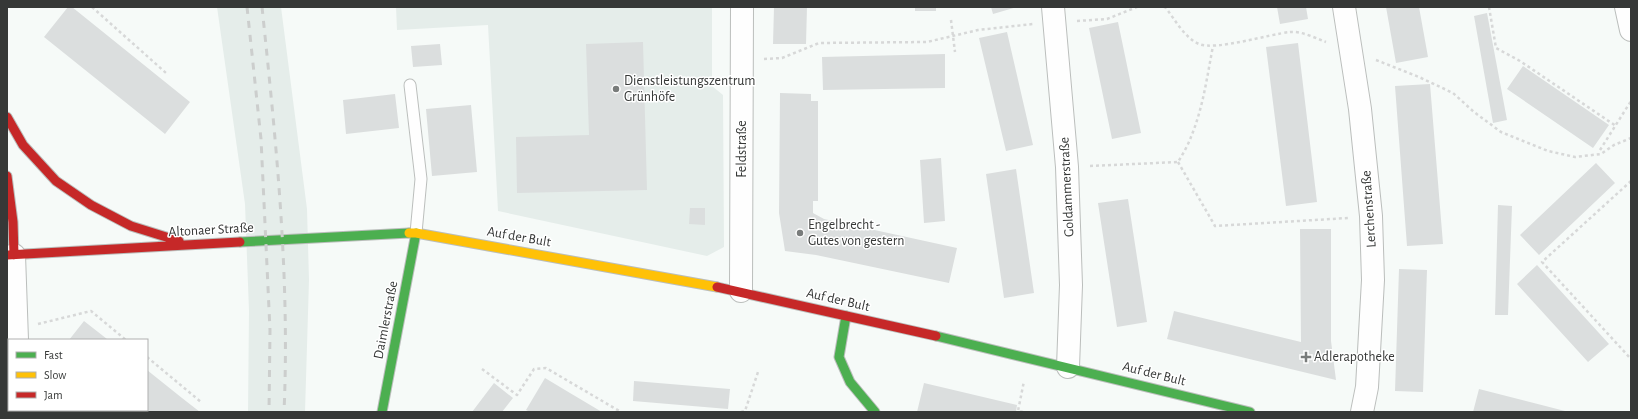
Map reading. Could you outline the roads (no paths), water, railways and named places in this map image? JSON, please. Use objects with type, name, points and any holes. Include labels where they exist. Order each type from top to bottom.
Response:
[{"type":"street","name":"Feldstraße","points":[[741,291],[742,7]]},
{"type":"street","name":"Lerchenstraße","points":[[1344,7],[1360,109],[1371,216],[1373,280],[1367,387],[1362,412]]},
{"type":"street","points":[[1626,7],[1631,30]]},
{"type":"street","name":"Goldammerstraße","points":[[1054,15],[1067,167],[1071,285],[1068,367]]},
{"type":"street","points":[[7,117],[23,145],[56,181],[91,205],[131,226],[194,245]]},
{"type":"street","points":[[7,176],[13,222],[10,255],[17,335]]},
{"type":"street","name":"Auf der Bult","points":[[416,233],[741,291],[1068,367],[1250,412]]},
{"type":"street","name":"Altonaer Straße","points":[[10,255],[416,233]]},
{"type":"street","name":"Daimlerstraße","points":[[382,412],[416,233]]},
{"type":"street","points":[[846,316],[839,357],[850,382],[875,412]]},
{"type":"lane","points":[[410,85],[421,179],[416,233]]},
{"type":"railway","points":[[247,7],[261,139],[270,330],[269,412]]},
{"type":"railway","points":[[262,7],[277,158],[283,259],[285,310],[284,412]]},
{"type":"place","name":"Dienstleistungszentrum Grünhöfe","points":[[616,89]]},
{"type":"place","name":"Engelbrecht - Gutes von gestern","points":[[800,233]]},
{"type":"place","name":"Adlerapotheke","points":[[1306,357]]}]
